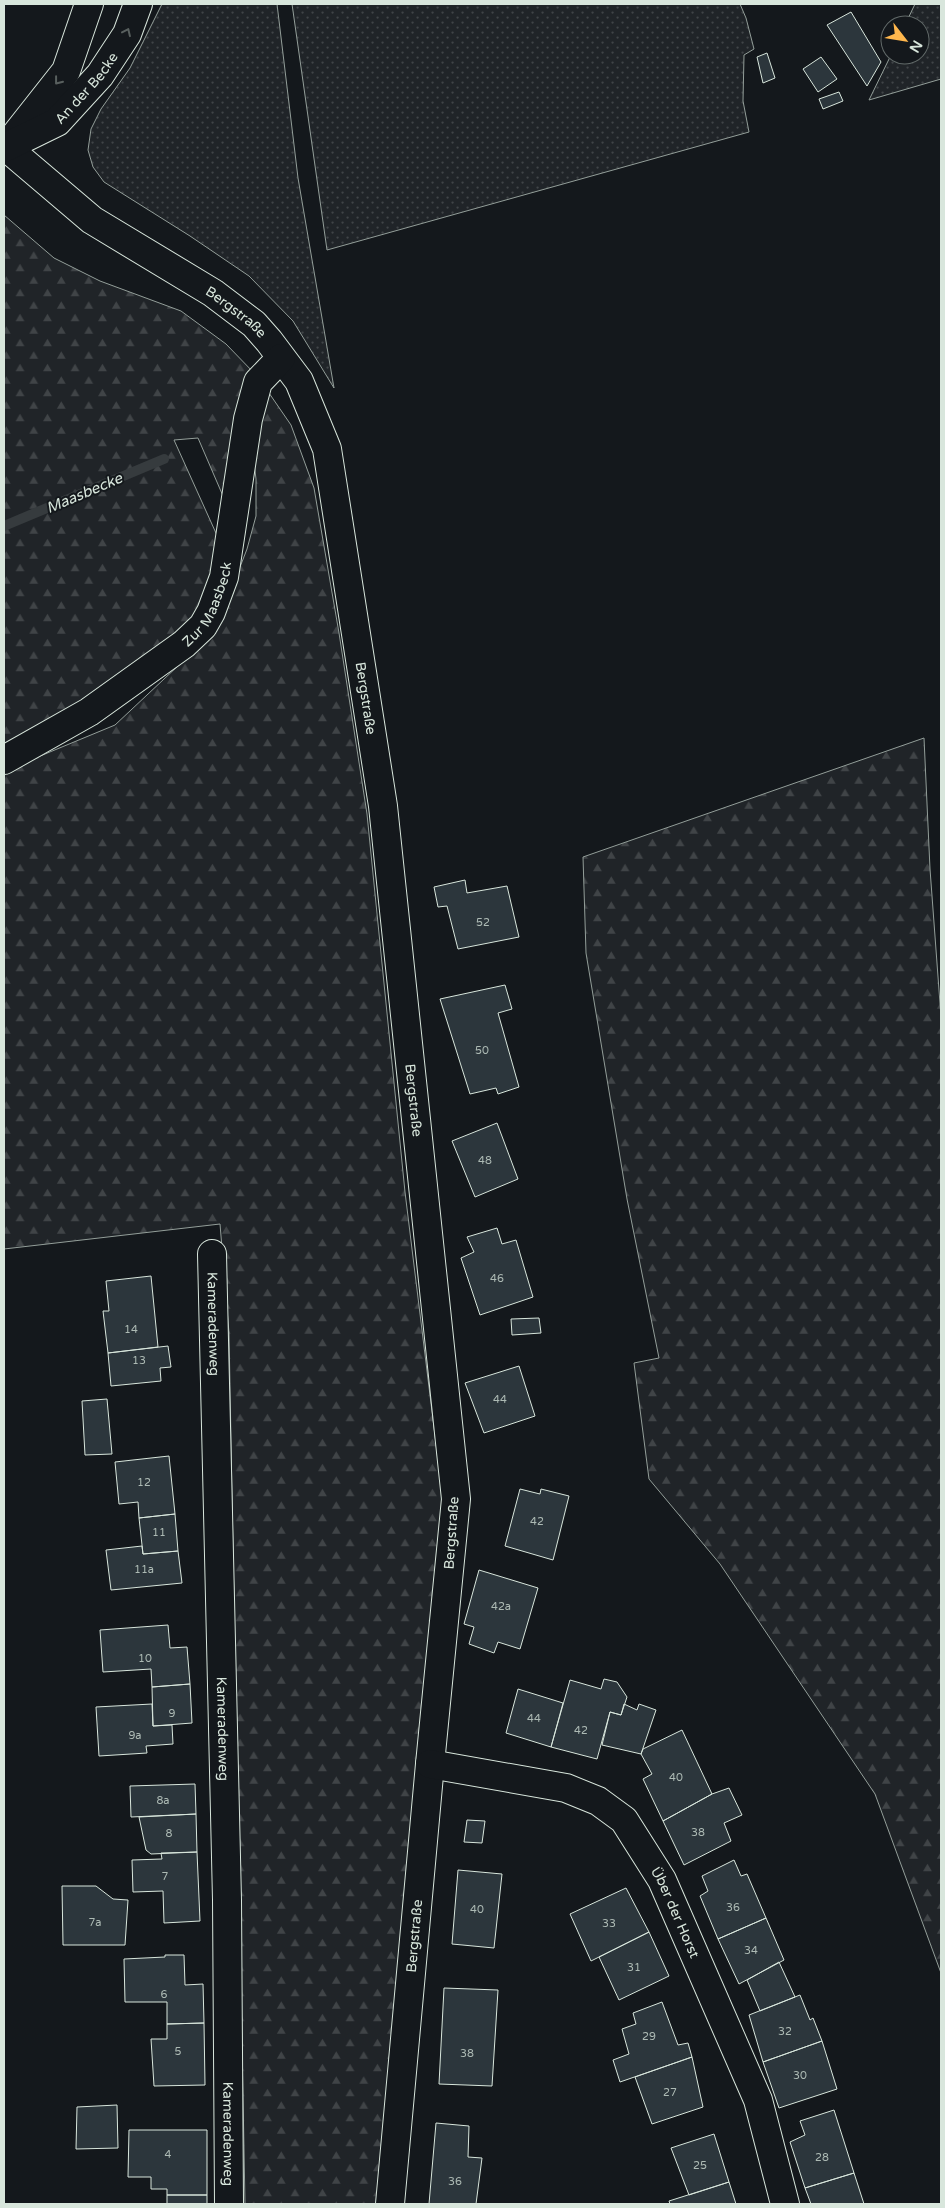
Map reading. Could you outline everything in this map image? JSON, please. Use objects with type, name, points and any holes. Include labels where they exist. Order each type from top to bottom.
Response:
[{"type":"street","name":"An der Becke","points":[[66,4],[70,15],[74,46]]},
{"type":"street","name":"An der Becke","points":[[5,148],[66,71],[88,4]]},
{"type":"street","name":"An der Becke","points":[[5,148],[57,122],[100,75],[126,34],[138,4]]},
{"type":"street","name":"Bergstraße","points":[[5,148],[92,220],[220,298],[254,324],[299,382],[328,449],[385,826],[456,1499],[390,2204]]},
{"type":"street","name":"Zur Maasbeck","points":[[4,760],[89,712],[162,662],[203,626],[218,597],[224,577],[248,420],[258,382],[281,358]]},
{"type":"street","name":"Kameradenweg","points":[[212,1254],[227,1900],[229,2204]]},
{"type":"street","name":"Über der Horst","points":[[430,1764],[566,1788],[598,1800],[624,1820],[662,1880],[758,2100],[785,2204]]},
{"type":"green space","points":[[162,4],[277,4],[298,178],[334,388],[293,321],[249,276],[104,182],[93,167],[88,150],[91,129],[101,109],[130,68]]},
{"type":"green space","points":[[292,4],[740,4],[746,18],[754,49],[744,55],[743,101],[749,132],[327,250]]},
{"type":"green space","points":[[915,4],[941,4],[941,79],[869,100],[886,65],[930,65],[930,15],[910,15]]},
{"type":"green space","points":[[4,215],[54,258],[100,281],[181,311],[226,344],[255,374],[223,496],[198,438],[174,440],[220,542],[214,583],[196,618],[82,706],[4,750]]},
{"type":"green space","points":[[269,393],[291,425],[314,488],[339,633],[367,814],[405,1192],[444,1509],[381,2204],[245,2204],[229,1333],[220,1224],[4,1249],[4,771],[115,725],[196,649],[232,577],[240,567],[247,549],[256,516],[256,479],[252,447],[262,406]]},
{"type":"green space","points":[[924,738],[930,869],[941,1017],[941,1973],[875,1794],[720,1564],[649,1479],[634,1363],[659,1358],[627,1199],[586,953],[583,857]]},
{"type":"building","points":[[851,12],[880,60],[880,64],[867,86],[827,25]]},
{"type":"building","points":[[767,53],[775,78],[763,83],[757,57]]},
{"type":"building","points":[[821,57],[837,79],[818,92],[803,69]]},
{"type":"building","points":[[839,92],[843,101],[823,109],[819,99]]},
{"type":"building","points":[[465,880],[467,893],[507,886],[519,937],[458,949],[447,906],[438,907],[434,887]]},
{"type":"building","points":[[505,985],[512,1009],[498,1013],[519,1087],[498,1094],[496,1088],[470,1094],[440,999]]},
{"type":"building","points":[[497,1123],[518,1179],[475,1197],[452,1141]]},
{"type":"building","points":[[497,1228],[502,1244],[516,1240],[533,1297],[480,1315],[461,1258],[474,1252],[467,1237]]},
{"type":"building","points":[[151,1276],[158,1347],[108,1353],[103,1311],[109,1311],[106,1281]]},
{"type":"building","points":[[539,1318],[541,1333],[512,1335],[511,1319]]},
{"type":"building","points":[[168,1346],[171,1367],[160,1368],[161,1381],[111,1386],[108,1353]]},
{"type":"building","points":[[519,1366],[535,1416],[484,1433],[465,1383]]},
{"type":"building","points":[[107,1399],[112,1454],[85,1455],[82,1401]]},
{"type":"building","points":[[169,1456],[175,1514],[139,1518],[138,1502],[119,1504],[115,1462]]},
{"type":"building","points":[[520,1489],[540,1494],[541,1489],[569,1496],[553,1560],[505,1546]]},
{"type":"building","points":[[175,1514],[178,1551],[143,1554],[139,1518]]},
{"type":"building","points":[[142,1546],[143,1554],[178,1551],[182,1583],[111,1590],[106,1550]]},
{"type":"building","points":[[479,1570],[538,1588],[520,1649],[498,1642],[494,1653],[469,1644],[474,1627],[464,1624]]},
{"type":"building","points":[[168,1625],[170,1648],[187,1647],[190,1684],[152,1687],[151,1669],[103,1672],[100,1630]]},
{"type":"building","points":[[604,1679],[617,1682],[627,1697],[621,1715],[610,1712],[597,1759],[551,1747],[570,1680],[601,1689]]},
{"type":"building","points":[[190,1684],[192,1723],[153,1726],[152,1687]]},
{"type":"building","points":[[518,1689],[563,1703],[551,1747],[506,1733]]},
{"type":"building","points":[[152,1704],[153,1726],[172,1725],[173,1744],[146,1746],[147,1753],[99,1756],[96,1707]]},
{"type":"building","points":[[624,1704],[637,1710],[639,1704],[656,1710],[641,1754],[602,1745],[610,1712],[621,1715]]},
{"type":"building","points":[[682,1730],[712,1794],[663,1821],[643,1779],[652,1774],[641,1754],[643,1749]]},
{"type":"building","points":[[195,1784],[196,1814],[131,1817],[130,1786]]},
{"type":"building","points":[[729,1788],[742,1815],[724,1823],[731,1841],[684,1865],[663,1821],[712,1794]]},
{"type":"building","points":[[196,1814],[197,1852],[151,1854],[146,1850],[139,1817]]},
{"type":"building","points":[[467,1820],[485,1821],[482,1843],[464,1842]]},
{"type":"building","points":[[197,1852],[200,1921],[164,1923],[163,1891],[133,1892],[132,1860],[162,1859],[161,1853]]},
{"type":"building","points":[[734,1860],[741,1876],[747,1874],[766,1918],[718,1939],[700,1896],[708,1891],[702,1876]]},
{"type":"building","points":[[458,1870],[502,1874],[494,1948],[452,1944]]},
{"type":"building","points":[[62,1886],[96,1886],[113,1899],[128,1900],[125,1945],[63,1945]]},
{"type":"building","points":[[626,1888],[649,1932],[591,1961],[570,1914]]},
{"type":"building","points":[[766,1918],[784,1960],[739,1984],[718,1939]]},
{"type":"building","points":[[649,1932],[669,1976],[619,2000],[599,1957]]},
{"type":"building","points":[[165,1955],[184,1955],[185,1985],[203,1984],[204,2023],[167,2024],[167,2002],[125,2002],[124,1959],[165,1957]]},
{"type":"building","points":[[779,1962],[795,1997],[760,2011],[747,1980]]},
{"type":"building","points":[[444,1988],[498,1990],[492,2086],[439,2084]]},
{"type":"building","points":[[800,1995],[810,2020],[813,2018],[822,2041],[763,2062],[749,2015]]},
{"type":"building","points":[[662,2002],[678,2045],[688,2043],[692,2057],[620,2082],[613,2060],[629,2054],[622,2029],[636,2024],[633,2013]]},
{"type":"building","points":[[204,2023],[205,2085],[154,2086],[151,2039],[167,2039],[167,2024]]},
{"type":"building","points":[[822,2041],[837,2089],[779,2108],[763,2062]]},
{"type":"building","points":[[692,2057],[703,2107],[652,2124],[635,2077]]},
{"type":"building","points":[[117,2105],[118,2148],[76,2149],[77,2107]]},
{"type":"building","points":[[834,2110],[854,2173],[805,2188],[790,2142],[805,2135],[800,2121]]},
{"type":"building","points":[[436,2123],[469,2126],[468,2157],[482,2158],[476,2204],[429,2204]]},
{"type":"building","points":[[129,2130],[207,2130],[207,2195],[167,2195],[167,2189],[151,2189],[151,2177],[128,2177]]},
{"type":"building","points":[[714,2134],[729,2182],[689,2195],[671,2148]]},
{"type":"building","points":[[854,2173],[864,2204],[811,2204],[805,2188]]},
{"type":"building","points":[[729,2182],[736,2204],[670,2204],[669,2201]]},
{"type":"building","points":[[167,2195],[207,2195],[207,2204],[167,2204]]},
{"type":"waterway","name":"Maasbecke","points":[[4,526],[164,459]]}]
